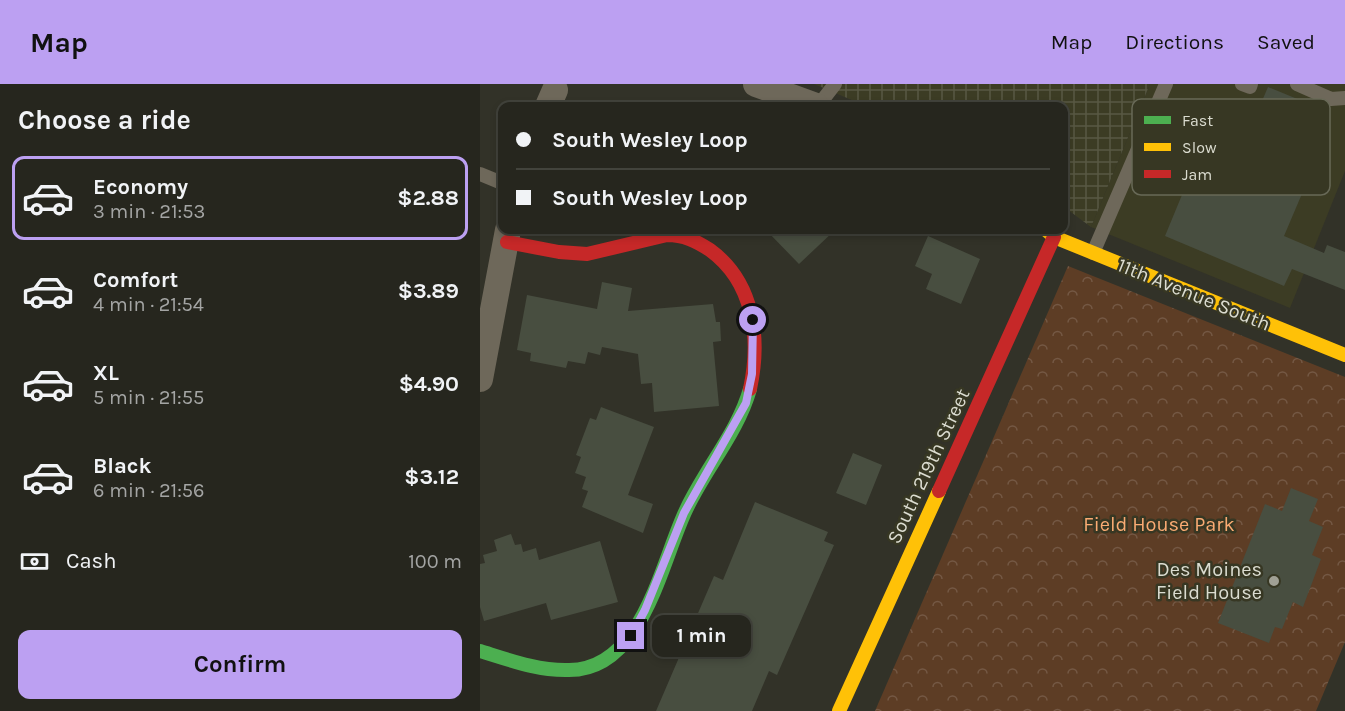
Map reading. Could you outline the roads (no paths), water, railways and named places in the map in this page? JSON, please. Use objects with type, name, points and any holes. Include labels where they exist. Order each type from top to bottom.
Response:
[{"type":"street","points":[[756,84],[806,102]]},
{"type":"street","name":"South 219th Street","points":[[839,711],[1050,234]]},
{"type":"street","name":"11th Avenue South","points":[[1052,234],[1093,253],[1345,355]]},
{"type":"street","points":[[480,379],[507,236],[586,255],[669,236],[686,236],[693,239],[735,273],[753,320],[752,374],[746,403],[684,513],[645,610],[631,636],[615,655],[597,666],[546,670],[480,651]]},
{"type":"lane","points":[[820,102],[835,84]]},
{"type":"lane","points":[[1160,99],[1166,84]]},
{"type":"lane","points":[[1242,84],[1250,87],[1251,84]]},
{"type":"lane","points":[[1297,84],[1331,99],[1345,98]]},
{"type":"lane","points":[[1093,253],[1132,163]]},
{"type":"lane","points":[[480,174],[498,181]]},
{"type":"place","name":"Des Moines Field House","points":[[1274,581]]},
{"type":"park label","name":"Field House Park","points":[[1159,524]]}]
